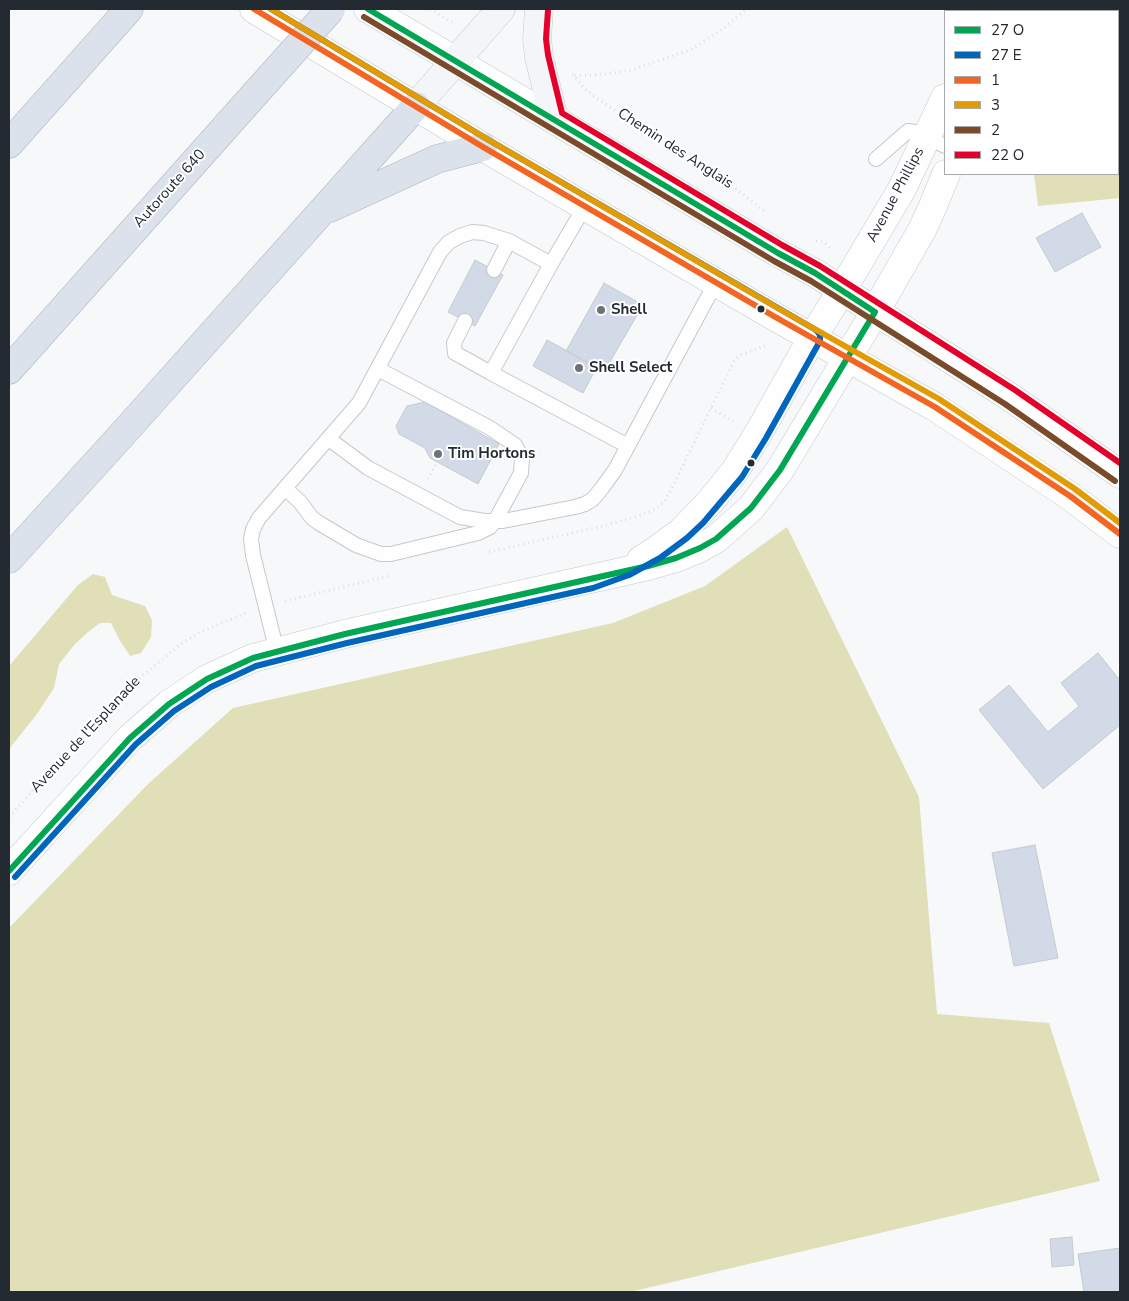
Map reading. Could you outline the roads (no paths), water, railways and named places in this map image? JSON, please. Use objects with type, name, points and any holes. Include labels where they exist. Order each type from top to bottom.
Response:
[{"type":"highway","name":"Autoroute 640","points":[[9,370],[331,9]]},
{"type":"highway","points":[[9,144],[125,14]]},
{"type":"highway","points":[[9,559],[120,438],[416,106]]},
{"type":"highway","points":[[320,213],[437,159],[483,147]]},
{"type":"main road","points":[[416,106],[501,9]]},
{"type":"main road","points":[[539,9],[537,38],[539,57],[554,119]]},
{"type":"street","points":[[254,9],[483,147],[962,424],[1070,496],[1120,534]]},
{"type":"street","points":[[368,9],[778,254],[815,273],[1010,397],[1120,474]]},
{"type":"street","name":"Avenue Phillips","points":[[842,290],[890,211],[936,141],[944,105]]},
{"type":"street","points":[[9,871],[111,758],[148,722],[169,704],[207,679],[253,658],[345,634],[648,566],[676,558],[716,539],[751,508],[780,470],[922,230],[946,175]]},
{"type":"street","points":[[591,579],[625,567],[655,551],[681,532],[723,486],[746,453],[842,290]]},
{"type":"lane","points":[[876,159],[908,131],[936,141]]},
{"type":"lane","points":[[491,373],[585,206]]},
{"type":"lane","points":[[277,652],[253,555],[251,539],[253,529],[260,518],[359,403],[440,252],[449,242],[460,236],[472,232],[484,233],[509,241],[551,264]]},
{"type":"lane","points":[[494,270],[509,241]]},
{"type":"lane","points":[[329,439],[368,468],[460,516],[495,521],[575,508],[585,504],[593,499],[602,488],[628,446],[716,282]]},
{"type":"lane","points":[[465,321],[454,343],[455,353],[628,446]]},
{"type":"lane","points":[[286,488],[312,518],[319,523],[356,545],[381,554],[391,554],[478,533],[490,527],[495,521],[521,473],[522,458],[515,445],[490,428],[378,369]]},
{"type":"place","name":"Shell","points":[[601,310]]},
{"type":"place","name":"Shell Select","points":[[579,368]]},
{"type":"place","name":"Tim Hortons","points":[[438,454]]}]
